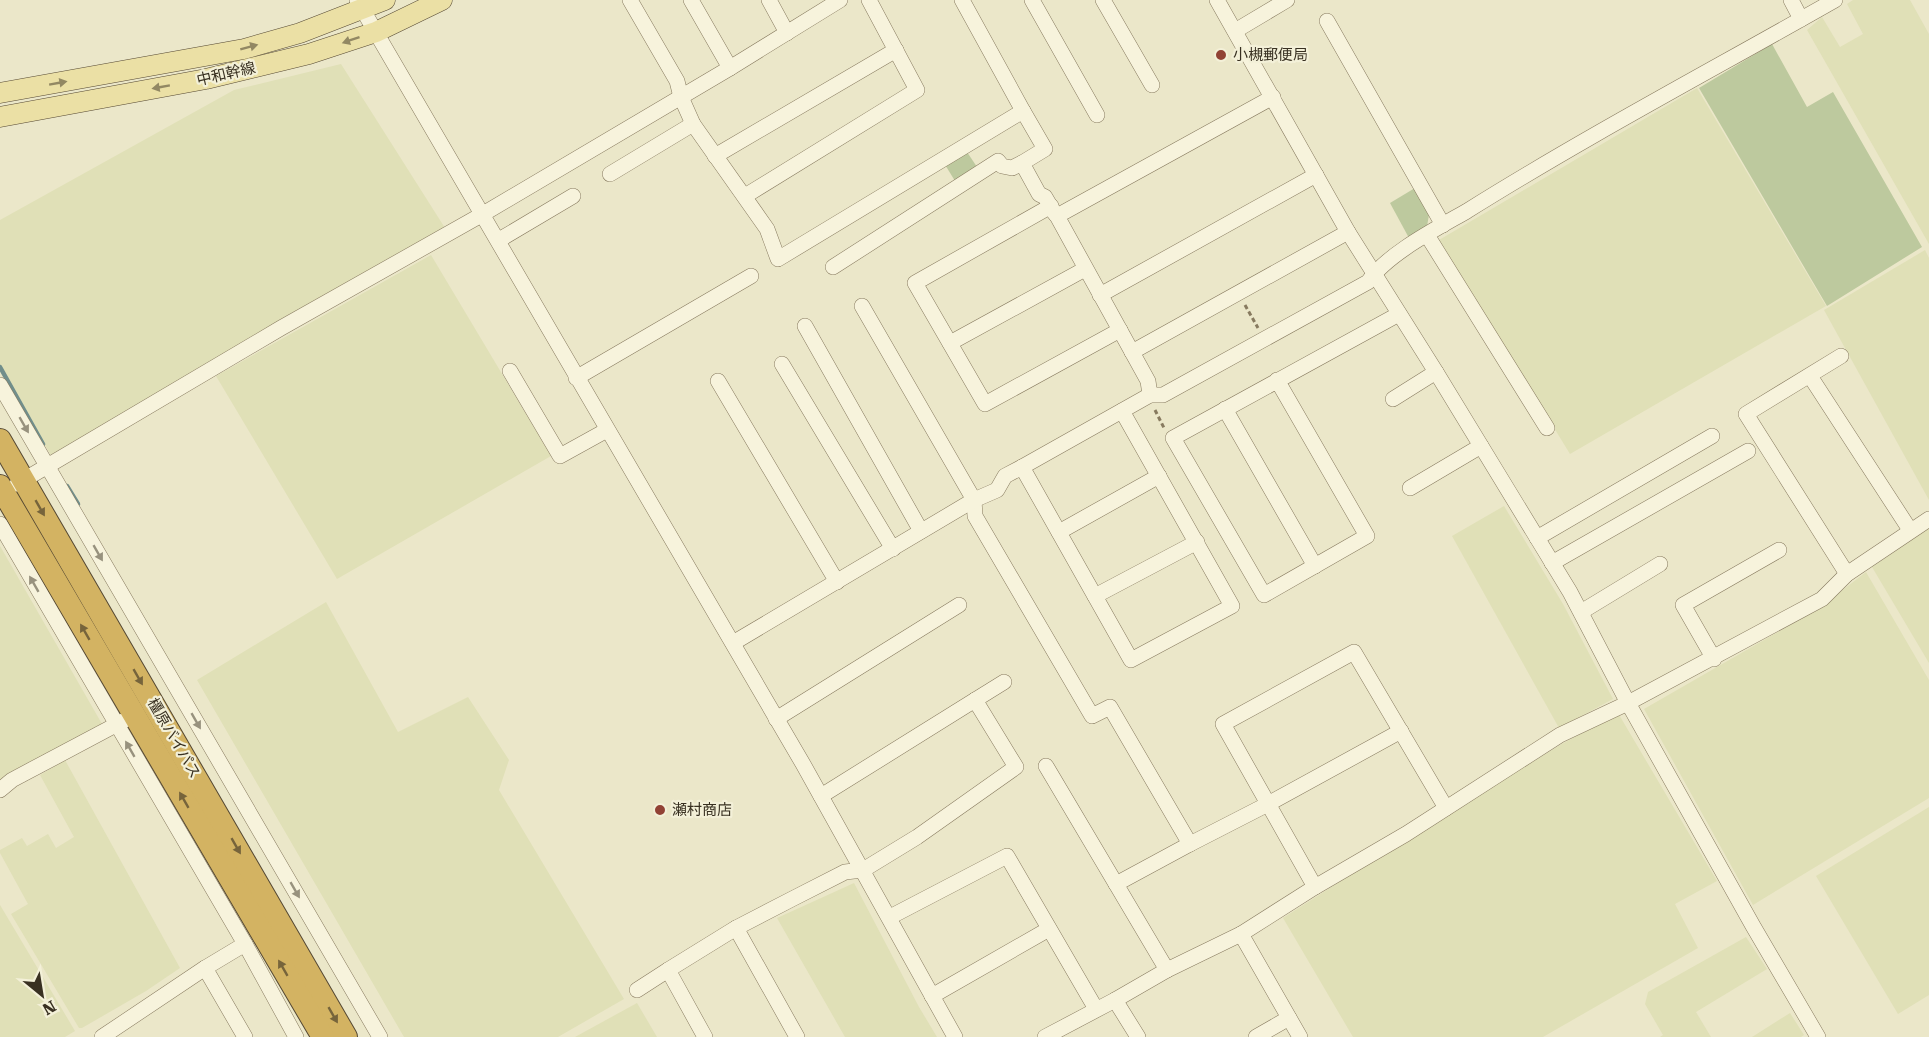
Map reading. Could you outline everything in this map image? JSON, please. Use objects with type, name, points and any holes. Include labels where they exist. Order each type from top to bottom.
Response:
[{"type":"highway","name":"橿原バイパス","points":[[0,440],[346,1037]]},
{"type":"highway","name":"橿原バイパス","points":[[1,490],[125,720],[323,1037]]},
{"type":"main road","name":"中和幹線","points":[[0,93],[244,49],[300,33],[360,5],[385,0]]},
{"type":"main road","name":"中和幹線","points":[[0,117],[206,79],[309,54],[376,32],[442,0]]},
{"type":"street","points":[[630,0],[677,81],[681,97],[693,124],[767,229],[778,259],[1023,111]]},
{"type":"street","points":[[691,0],[730,68]]},
{"type":"street","points":[[769,0],[787,33]]},
{"type":"street","points":[[1,490],[48,466],[281,328],[483,214],[840,0]]},
{"type":"street","points":[[745,196],[917,90],[869,0]]},
{"type":"street","points":[[833,267],[998,161],[1002,166],[1012,168],[1045,149],[962,0]]},
{"type":"street","points":[[1032,0],[1097,116]]},
{"type":"street","points":[[1103,0],[1152,85]]},
{"type":"street","points":[[1235,31],[1287,0]]},
{"type":"street","points":[[1791,0],[1801,19]]},
{"type":"street","points":[[733,643],[974,500],[997,490],[1005,476],[1150,395],[1163,395],[1368,282],[1374,272],[1427,234],[1722,62],[1835,0]]},
{"type":"street","points":[[1224,2],[1235,31],[1348,232],[1436,372],[1581,612],[1628,703],[1818,1037]]},
{"type":"street","points":[[360,5],[733,643],[890,917],[955,1037]]},
{"type":"street","points":[[1327,21],[1443,225]]},
{"type":"street","points":[[715,156],[896,50]]},
{"type":"street","points":[[1120,330],[985,404],[915,283],[1273,97]]},
{"type":"street","points":[[610,174],[693,124]]},
{"type":"street","points":[[1022,163],[1039,194],[1045,197],[1054,211],[1120,330],[1148,381],[1150,395]]},
{"type":"street","points":[[1100,295],[1316,175]]},
{"type":"street","points":[[499,240],[573,196]]},
{"type":"street","points":[[1132,352],[1348,232]]},
{"type":"street","points":[[1427,234],[1547,428]]},
{"type":"street","points":[[950,343],[1085,269]]},
{"type":"street","points":[[576,378],[751,276]]},
{"type":"street","points":[[862,306],[974,500],[975,516],[1092,716],[1110,707],[1190,844]]},
{"type":"street","points":[[1277,380],[1367,536],[1264,595],[1173,438],[1277,380],[1399,314]]},
{"type":"street","points":[[805,326],[921,531]]},
{"type":"street","points":[[1841,356],[1746,414],[1847,574]]},
{"type":"street","points":[[782,364],[893,549]]},
{"type":"street","points":[[510,371],[560,456],[607,430]]},
{"type":"street","points":[[1393,399],[1436,372]]},
{"type":"street","points":[[1810,376],[1910,530]]},
{"type":"street","points":[[718,381],[837,582]]},
{"type":"street","points":[[0,385],[380,1037]]},
{"type":"street","points":[[1225,409],[1315,566]]},
{"type":"street","points":[[1022,467],[1131,660],[1232,606],[1122,411]]},
{"type":"street","points":[[1537,538],[1712,436]]},
{"type":"street","points":[[1410,488],[1481,446]]},
{"type":"street","points":[[1552,563],[1748,451]]},
{"type":"street","points":[[1059,532],[1159,476]]},
{"type":"street","points":[[1045,1037],[1167,970],[1241,934],[1560,735],[1714,659],[1822,599],[1847,574],[1929,519]]},
{"type":"street","points":[[0,524],[125,720],[296,1037]]},
{"type":"street","points":[[1095,596],[1197,542]]},
{"type":"street","points":[[1714,659],[1683,605],[1779,549]]},
{"type":"street","points":[[1581,612],[1660,564]]},
{"type":"street","points":[[776,719],[959,605]]},
{"type":"street","points":[[1315,887],[1223,724],[1354,652],[1446,808]]},
{"type":"street","points":[[820,796],[1005,682]]},
{"type":"street","points":[[637,990],[736,928],[845,872],[863,870],[917,837],[1016,767],[975,700]]},
{"type":"street","points":[[0,790],[12,780],[154,704]]},
{"type":"street","points":[[1116,884],[1401,731]]},
{"type":"street","points":[[1046,766],[1167,970]]},
{"type":"street","points":[[890,917],[1007,856],[1096,1009]]},
{"type":"street","points":[[736,928],[797,1037]]},
{"type":"street","points":[[932,996],[1049,929]]},
{"type":"street","points":[[1241,934],[1300,1037]]},
{"type":"street","points":[[102,1037],[245,944]]},
{"type":"street","points":[[205,968],[244,1037]]},
{"type":"street","points":[[668,970],[705,1037]]},
{"type":"street","points":[[1115,1000],[1138,1037]]},
{"type":"street","points":[[1256,1037],[1289,1018]]},
{"type":"path","points":[[1239,293],[1265,340]]},
{"type":"path","points":[[1150,395],[1152,405],[1166,432],[1173,438]]},
{"type":"green space","points":[[1853,0],[1910,0],[1929,34],[1929,244],[1807,30],[1822,17],[1840,47],[1863,34],[1847,4]]},
{"type":"green space","points":[[1772,44],[1807,107],[1833,92],[1922,247],[1827,306],[1699,88]]},
{"type":"green space","points":[[341,64],[445,228],[52,457],[0,369],[0,220],[234,90]]},
{"type":"green space","points":[[1697,88],[1826,306],[1570,454],[1439,240]]},
{"type":"green space","points":[[965,149],[977,167],[955,181],[944,163]]},
{"type":"green space","points":[[1415,188],[1429,215],[1427,226],[1409,238],[1390,203]]},
{"type":"green space","points":[[1925,250],[1929,258],[1929,500],[1824,310]]},
{"type":"green space","points":[[431,255],[551,456],[337,579],[216,376]]},
{"type":"green space","points":[[1504,506],[1563,604],[1613,699],[1559,728],[1452,536]]},
{"type":"green space","points":[[1929,528],[1929,663],[1872,567]]},
{"type":"green space","points":[[0,546],[102,724],[0,783]]},
{"type":"green space","points":[[1866,572],[1929,680],[1929,798],[1753,905],[1644,709],[1818,609]]},
{"type":"green space","points":[[326,602],[398,732],[468,697],[509,760],[499,790],[624,999],[558,1037],[404,1037],[197,680]]},
{"type":"green space","points":[[1618,713],[1717,881],[1675,904],[1698,948],[1543,1037],[1353,1037],[1283,918],[1408,838],[1560,745]]},
{"type":"green space","points":[[65,760],[180,968],[146,991],[82,1028],[79,1028],[11,914],[28,904],[0,853],[0,850],[22,838],[27,846],[48,834],[56,848],[74,837],[40,775]]},
{"type":"green space","points":[[1929,807],[1929,995],[1898,1014],[1816,876]]},
{"type":"green space","points":[[854,883],[937,1037],[845,1037],[777,918]]},
{"type":"green space","points":[[0,905],[75,1031],[65,1037],[0,1037]]},
{"type":"green space","points":[[1746,937],[1767,969],[1696,1012],[1711,1037],[1660,1037],[1663,1035],[1645,1004],[1648,992]]},
{"type":"green space","points":[[637,1003],[657,1037],[575,1037]]},
{"type":"green space","points":[[1790,1013],[1804,1035],[1801,1037],[1752,1037]]},
{"type":"waterway","points":[[0,367],[43,444]]},
{"type":"waterway","points":[[67,486],[78,504]]},
{"type":"place","name":"小槻郵便局","points":[[1221,55]]},
{"type":"place","name":"瀬村商店","points":[[660,810]]}]
